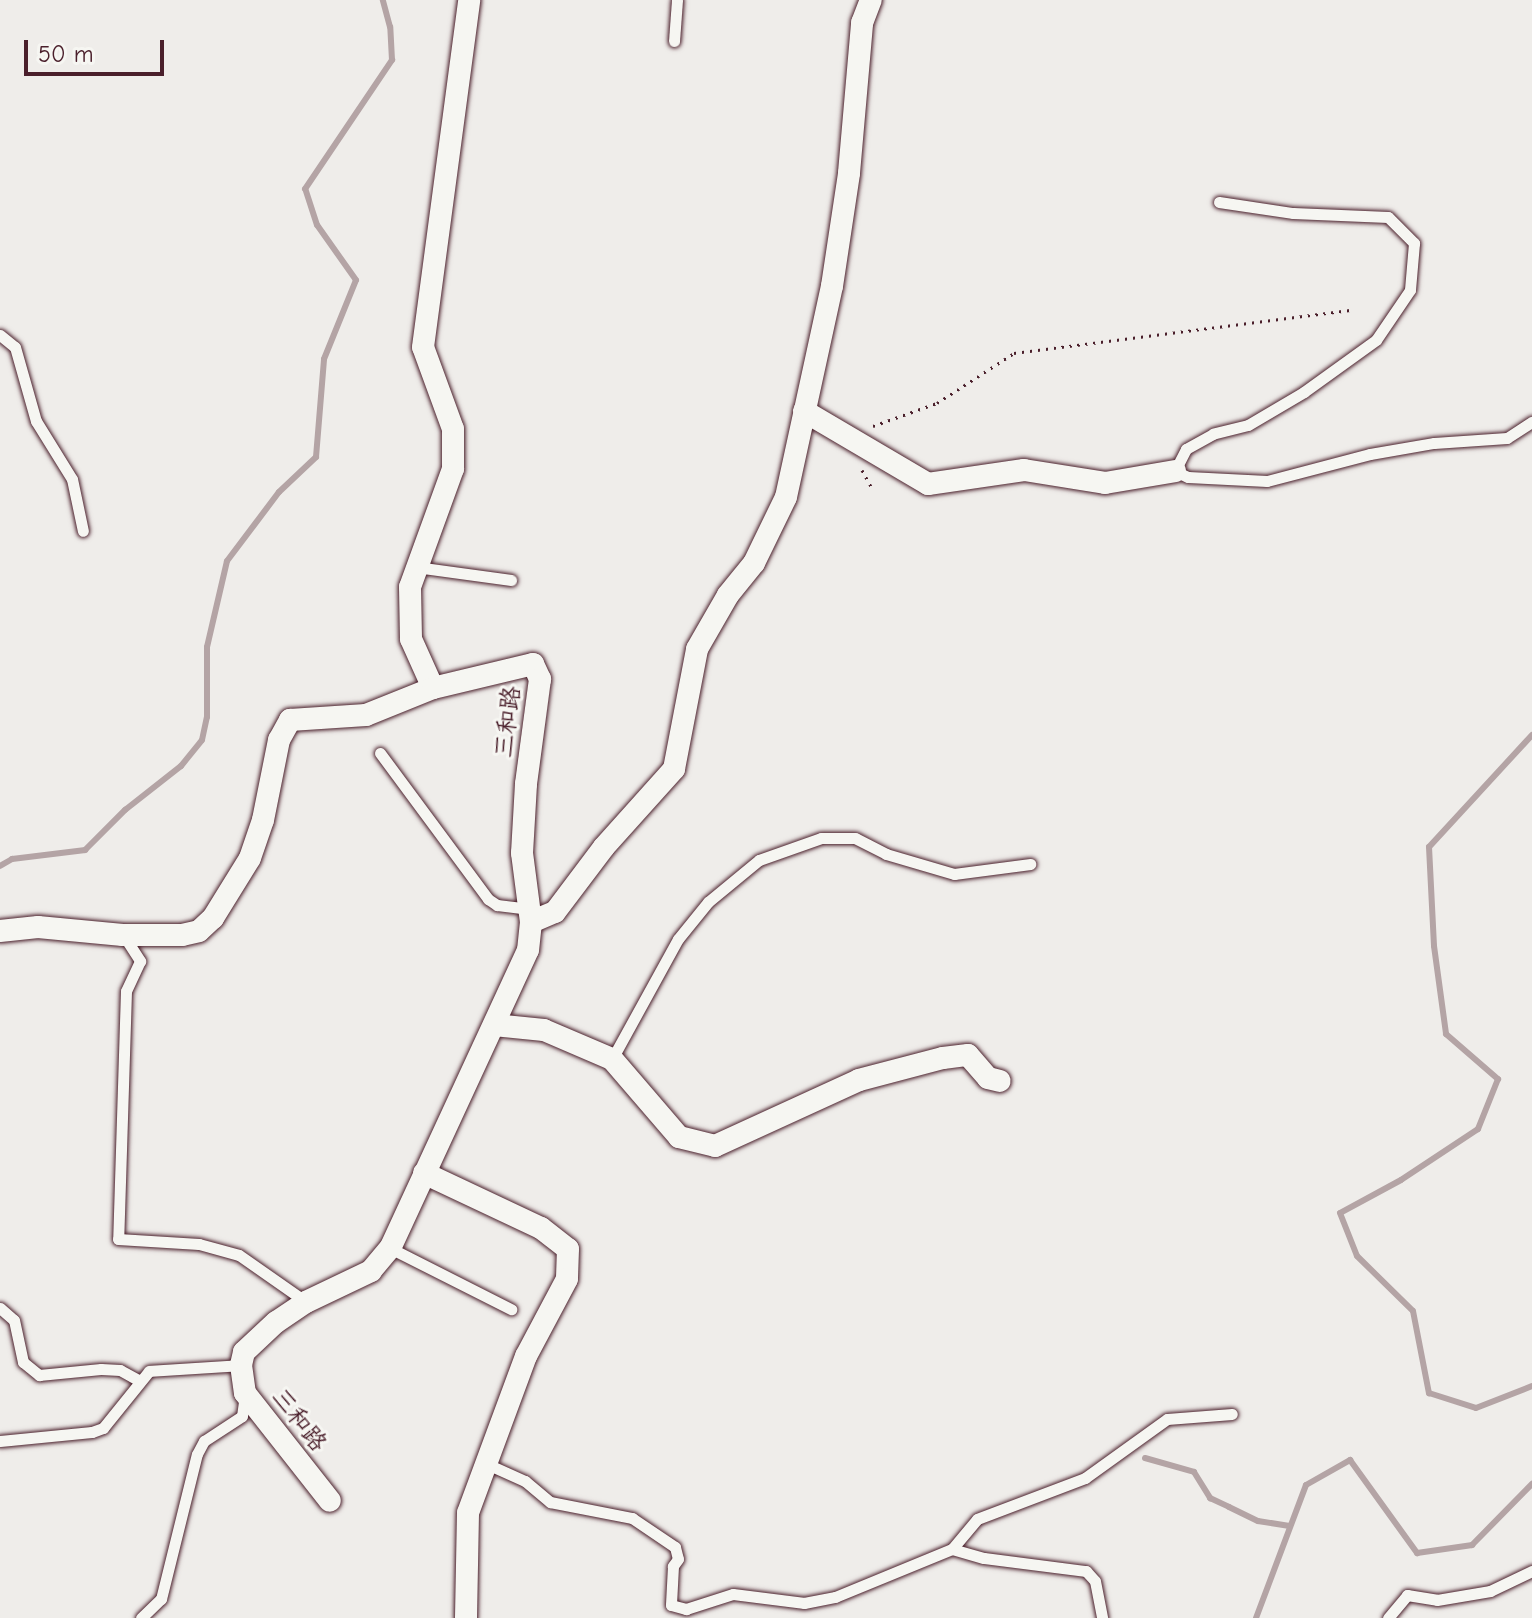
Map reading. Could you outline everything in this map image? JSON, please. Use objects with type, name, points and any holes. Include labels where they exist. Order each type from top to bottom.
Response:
[{"type":"street","points":[[433,688],[411,639],[410,587],[453,469],[453,429],[423,347],[469,0]]},
{"type":"street","points":[[530,915],[555,912],[604,847],[674,769],[697,649],[728,595],[754,563],[786,497],[832,286],[849,173],[862,23],[871,0]]},
{"type":"street","points":[[804,411],[840,435],[928,484],[1024,470],[1105,483],[1175,471]]},
{"type":"street","name":"三和路","points":[[0,931],[38,927],[123,935],[182,935],[199,931],[213,918],[250,858],[263,820],[279,740],[290,720],[366,715],[433,688],[533,664],[540,679],[526,784],[522,853],[530,915],[528,950],[390,1248],[371,1271],[306,1302],[276,1322],[244,1352],[241,1365],[245,1393],[330,1501]]},
{"type":"street","points":[[494,1025],[544,1030],[612,1059],[679,1137],[715,1146],[859,1080],[943,1058],[968,1055],[988,1078],[1000,1081]]},
{"type":"street","points":[[424,1173],[541,1228],[568,1249],[567,1279],[526,1356],[468,1513],[466,1618]]},
{"type":"lane","points":[[674,41],[677,0]]},
{"type":"lane","points":[[1219,202],[1293,213],[1388,217],[1414,243],[1410,290],[1376,340],[1304,392],[1248,425],[1213,434],[1186,449],[1175,471],[1188,477],[1267,481],[1383,452],[1434,443],[1507,438],[1532,422]]},
{"type":"lane","points":[[0,335],[15,347],[36,421],[72,479],[83,531]]},
{"type":"lane","points":[[416,567],[511,580]]},
{"type":"lane","points":[[380,753],[488,899],[497,905],[530,915]]},
{"type":"lane","points":[[612,1059],[678,939],[708,902],[759,860],[821,838],[855,838],[886,854],[954,874],[1030,864]]},
{"type":"lane","points":[[123,935],[140,961],[126,991],[118,1239],[199,1244],[239,1255],[306,1302]]},
{"type":"lane","points":[[390,1248],[511,1309]]},
{"type":"lane","points":[[0,1308],[18,1328],[23,1362],[39,1375],[101,1369],[120,1370],[138,1380]]},
{"type":"lane","points":[[0,1441],[92,1432],[103,1428],[114,1418],[138,1380],[149,1371],[165,1367],[241,1365]]},
{"type":"lane","points":[[141,1618],[161,1599],[197,1454],[204,1441],[242,1416],[245,1393]]},
{"type":"lane","points":[[487,1464],[525,1481],[550,1502],[632,1518],[675,1547],[678,1559],[673,1566],[671,1605],[686,1609],[733,1594],[804,1603],[835,1597],[952,1549],[977,1519],[1085,1478],[1167,1419],[1232,1414]]},
{"type":"lane","points":[[952,1549],[984,1558],[1086,1571],[1095,1581],[1102,1618]]},
{"type":"lane","points":[[1388,1618],[1407,1595],[1437,1600],[1490,1591],[1532,1571]]},
{"type":"path","points":[[872,488],[840,435],[895,420],[937,403],[1014,353],[1352,310]]},
{"type":"waterway","points":[[0,866],[12,859],[85,850],[125,810],[181,766],[202,740],[207,717],[207,647],[227,561],[279,492],[316,457],[324,359],[356,280],[317,225],[305,189],[392,60],[390,27],[383,0]]},
{"type":"waterway","points":[[1532,735],[1429,847],[1434,946],[1446,1034],[1498,1079],[1478,1129],[1401,1180],[1340,1213],[1357,1256],[1413,1311],[1429,1393],[1476,1408],[1532,1386]]},
{"type":"waterway","points":[[1145,1458],[1194,1472],[1210,1498],[1258,1521],[1290,1526]]},
{"type":"waterway","points":[[1256,1618],[1306,1485],[1350,1460],[1417,1553],[1472,1545],[1532,1484]]}]
